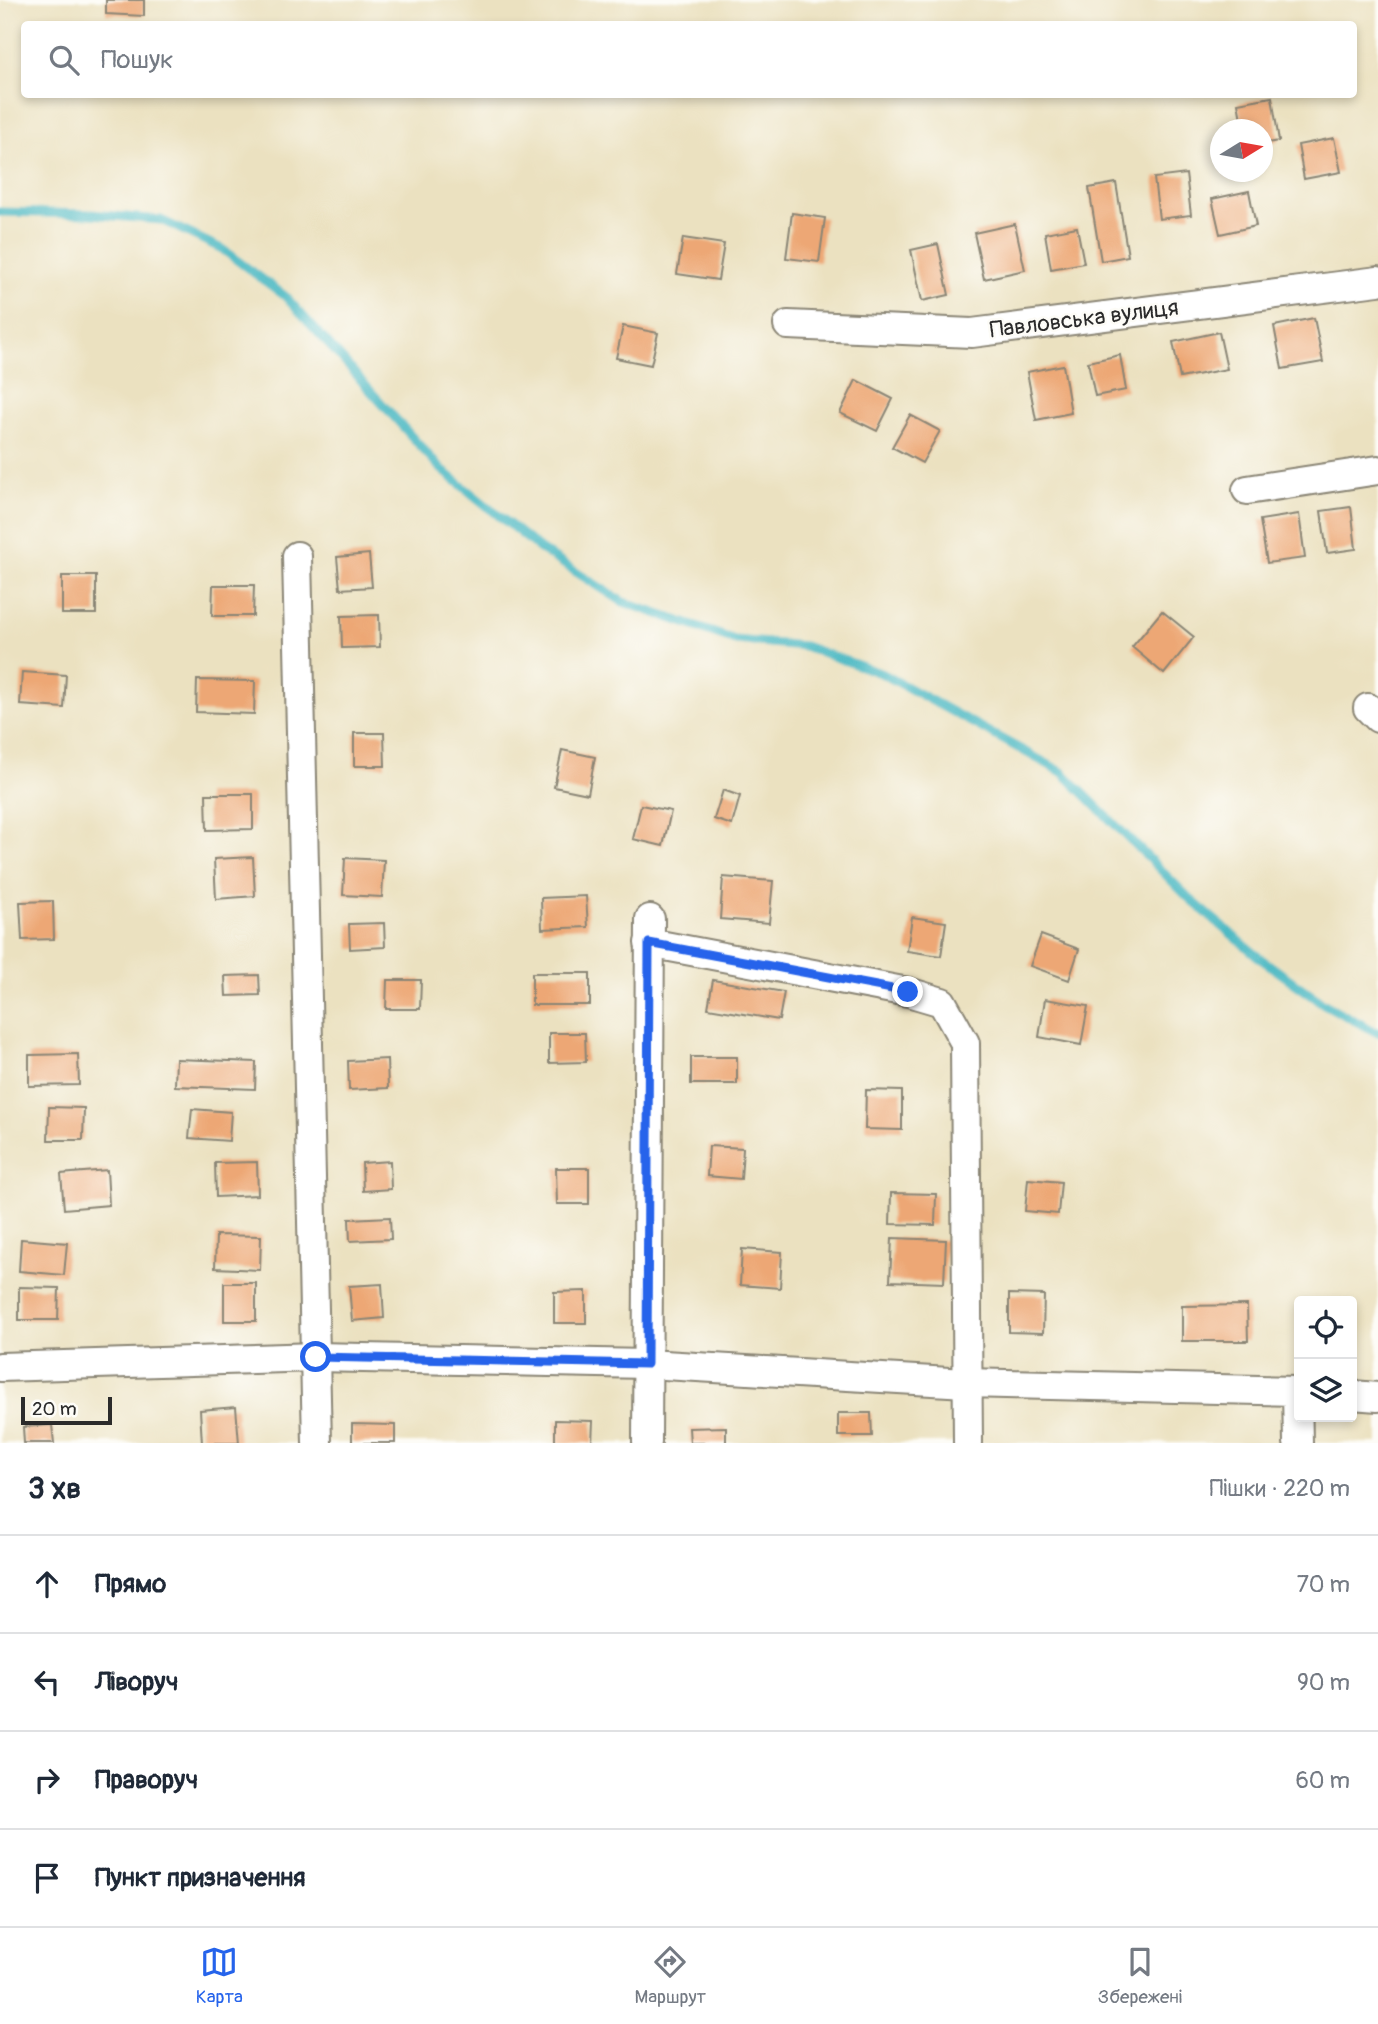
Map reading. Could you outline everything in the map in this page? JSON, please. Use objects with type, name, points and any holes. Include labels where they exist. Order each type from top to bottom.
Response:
[{"type":"street","name":"Павловська вулиця","points":[[788,325],[972,333],[1378,281]]},
{"type":"street","points":[[1247,490],[1378,471]]},
{"type":"street","points":[[297,556],[317,1443]]},
{"type":"street","points":[[647,1443],[650,931],[942,1002],[965,1043],[968,1443]]},
{"type":"street","points":[[0,1367],[316,1357],[647,1364],[967,1383],[1294,1391]]},
{"type":"street","points":[[1357,1395],[1378,1397]]},
{"type":"street","points":[[1298,1422],[1298,1443]]},
{"type":"building","points":[[106,0],[144,0],[144,16],[106,14]]},
{"type":"building","points":[[1272,98],[1279,141],[1273,142],[1273,119],[1241,119],[1238,103]]},
{"type":"building","points":[[1334,138],[1341,172],[1304,179],[1298,145]]},
{"type":"building","points":[[1186,174],[1191,215],[1159,219],[1154,178]]},
{"type":"building","points":[[1116,183],[1128,256],[1101,261],[1089,188]]},
{"type":"building","points":[[1249,191],[1256,226],[1220,234],[1212,199]]},
{"type":"building","points":[[792,213],[825,218],[819,262],[786,258]]},
{"type":"building","points":[[1015,224],[1025,270],[984,279],[974,233]]},
{"type":"building","points":[[1077,227],[1084,263],[1051,269],[1045,233]]},
{"type":"building","points":[[683,238],[724,244],[718,280],[677,274]]},
{"type":"building","points":[[938,244],[949,295],[922,301],[911,250]]},
{"type":"building","points":[[1314,318],[1323,362],[1282,369],[1274,326]]},
{"type":"building","points":[[623,326],[658,333],[651,365],[616,358]]},
{"type":"building","points":[[1219,332],[1227,369],[1180,378],[1173,342]]},
{"type":"building","points":[[1120,355],[1126,390],[1095,396],[1088,362]]},
{"type":"building","points":[[1063,365],[1071,413],[1036,420],[1027,372]]},
{"type":"building","points":[[856,380],[893,399],[877,431],[840,413]]},
{"type":"building","points":[[910,415],[940,431],[922,463],[892,447]]},
{"type":"building","points":[[1351,507],[1356,549],[1327,553],[1321,511]]},
{"type":"building","points":[[1299,514],[1305,558],[1267,563],[1260,520]]},
{"type":"building","points":[[369,554],[372,587],[340,589],[337,557]]},
{"type":"building","points":[[62,576],[96,576],[96,614],[62,614]]},
{"type":"building","points":[[213,585],[254,585],[253,616],[212,616]]},
{"type":"building","points":[[1162,611],[1194,637],[1164,674],[1132,647]]},
{"type":"building","points":[[379,615],[380,647],[342,648],[341,616]]},
{"type":"building","points":[[22,672],[66,675],[64,708],[20,705]]},
{"type":"building","points":[[197,680],[255,681],[254,714],[196,712]]},
{"type":"building","points":[[354,733],[384,733],[385,766],[354,766]]},
{"type":"building","points":[[562,750],[595,757],[588,794],[554,787]]},
{"type":"building","points":[[723,790],[740,796],[732,825],[714,819]]},
{"type":"building","points":[[206,794],[253,794],[253,829],[207,830]]},
{"type":"building","points":[[641,805],[671,811],[663,846],[633,839]]},
{"type":"building","points":[[253,857],[255,896],[216,899],[214,859]]},
{"type":"building","points":[[345,858],[384,860],[382,897],[343,895]]},
{"type":"building","points":[[723,877],[773,881],[769,923],[720,919]]},
{"type":"building","points":[[586,896],[588,927],[542,929],[541,898]]},
{"type":"building","points":[[53,901],[54,939],[22,940],[20,902]]},
{"type":"building","points":[[912,917],[946,922],[941,956],[907,951]]},
{"type":"building","points":[[384,923],[385,947],[350,949],[349,924]]},
{"type":"building","points":[[1041,935],[1079,949],[1069,980],[1030,966]]},
{"type":"building","points":[[532,973],[590,973],[590,1005],[532,1005]]},
{"type":"building","points":[[259,975],[260,995],[226,996],[225,976]]},
{"type":"building","points":[[387,980],[421,980],[420,1009],[386,1009]]},
{"type":"building","points":[[713,980],[784,992],[779,1020],[708,1008]]},
{"type":"building","points":[[1045,999],[1088,1006],[1081,1045],[1039,1037]]},
{"type":"building","points":[[549,1033],[585,1033],[586,1062],[549,1063]]},
{"type":"building","points":[[78,1054],[79,1085],[29,1086],[29,1055]]},
{"type":"building","points":[[691,1057],[737,1057],[737,1084],[691,1084]]},
{"type":"building","points":[[176,1059],[256,1062],[255,1089],[175,1086]]},
{"type":"building","points":[[387,1059],[388,1088],[349,1090],[348,1061]]},
{"type":"building","points":[[866,1090],[902,1091],[902,1130],[865,1129]]},
{"type":"building","points":[[49,1107],[84,1108],[83,1140],[48,1140]]},
{"type":"building","points":[[192,1109],[231,1112],[229,1141],[189,1138]]},
{"type":"building","points":[[709,1146],[743,1148],[741,1179],[707,1176]]},
{"type":"building","points":[[390,1161],[391,1189],[363,1191],[362,1163]]},
{"type":"building","points":[[257,1162],[258,1195],[216,1197],[215,1163]]},
{"type":"building","points":[[556,1168],[589,1168],[589,1204],[557,1204]]},
{"type":"building","points":[[107,1170],[109,1205],[64,1209],[61,1174]]},
{"type":"building","points":[[1028,1179],[1061,1182],[1058,1214],[1025,1211]]},
{"type":"building","points":[[891,1193],[936,1194],[935,1225],[890,1224]]},
{"type":"building","points":[[390,1217],[391,1239],[350,1241],[349,1219]]},
{"type":"building","points":[[216,1235],[261,1236],[260,1270],[215,1268]]},
{"type":"building","points":[[892,1238],[946,1240],[944,1283],[890,1281]]},
{"type":"building","points":[[21,1239],[67,1243],[64,1275],[19,1271]]},
{"type":"building","points":[[742,1249],[782,1252],[780,1288],[740,1285]]},
{"type":"building","points":[[224,1283],[256,1283],[256,1321],[224,1321]]},
{"type":"building","points":[[382,1284],[384,1318],[352,1321],[349,1286]]},
{"type":"building","points":[[19,1287],[59,1288],[58,1320],[19,1320]]},
{"type":"building","points":[[586,1291],[586,1323],[554,1323],[554,1292]]},
{"type":"building","points":[[1009,1294],[1044,1295],[1043,1333],[1009,1332]]},
{"type":"building","points":[[1247,1305],[1248,1341],[1182,1341],[1182,1306]]},
{"type":"building","points":[[236,1407],[239,1443],[202,1443],[200,1410]]},
{"type":"building","points":[[838,1413],[871,1413],[872,1436],[838,1436]]},
{"type":"building","points":[[555,1420],[593,1421],[592,1443],[555,1443]]},
{"type":"building","points":[[352,1424],[395,1425],[395,1443],[352,1443]]},
{"type":"building","points":[[52,1425],[54,1443],[24,1443],[23,1427]]},
{"type":"building","points":[[726,1427],[726,1443],[690,1443],[689,1428]]},
{"type":"waterway","points":[[0,212],[91,214],[161,220],[222,249],[285,296],[440,468],[540,549],[623,602],[735,640],[804,646],[883,674],[1062,772],[1190,899],[1261,959],[1324,1004],[1378,1033]]},
{"type":"route","points":[[316,1357],[647,1364],[649,943],[908,992]]}]
